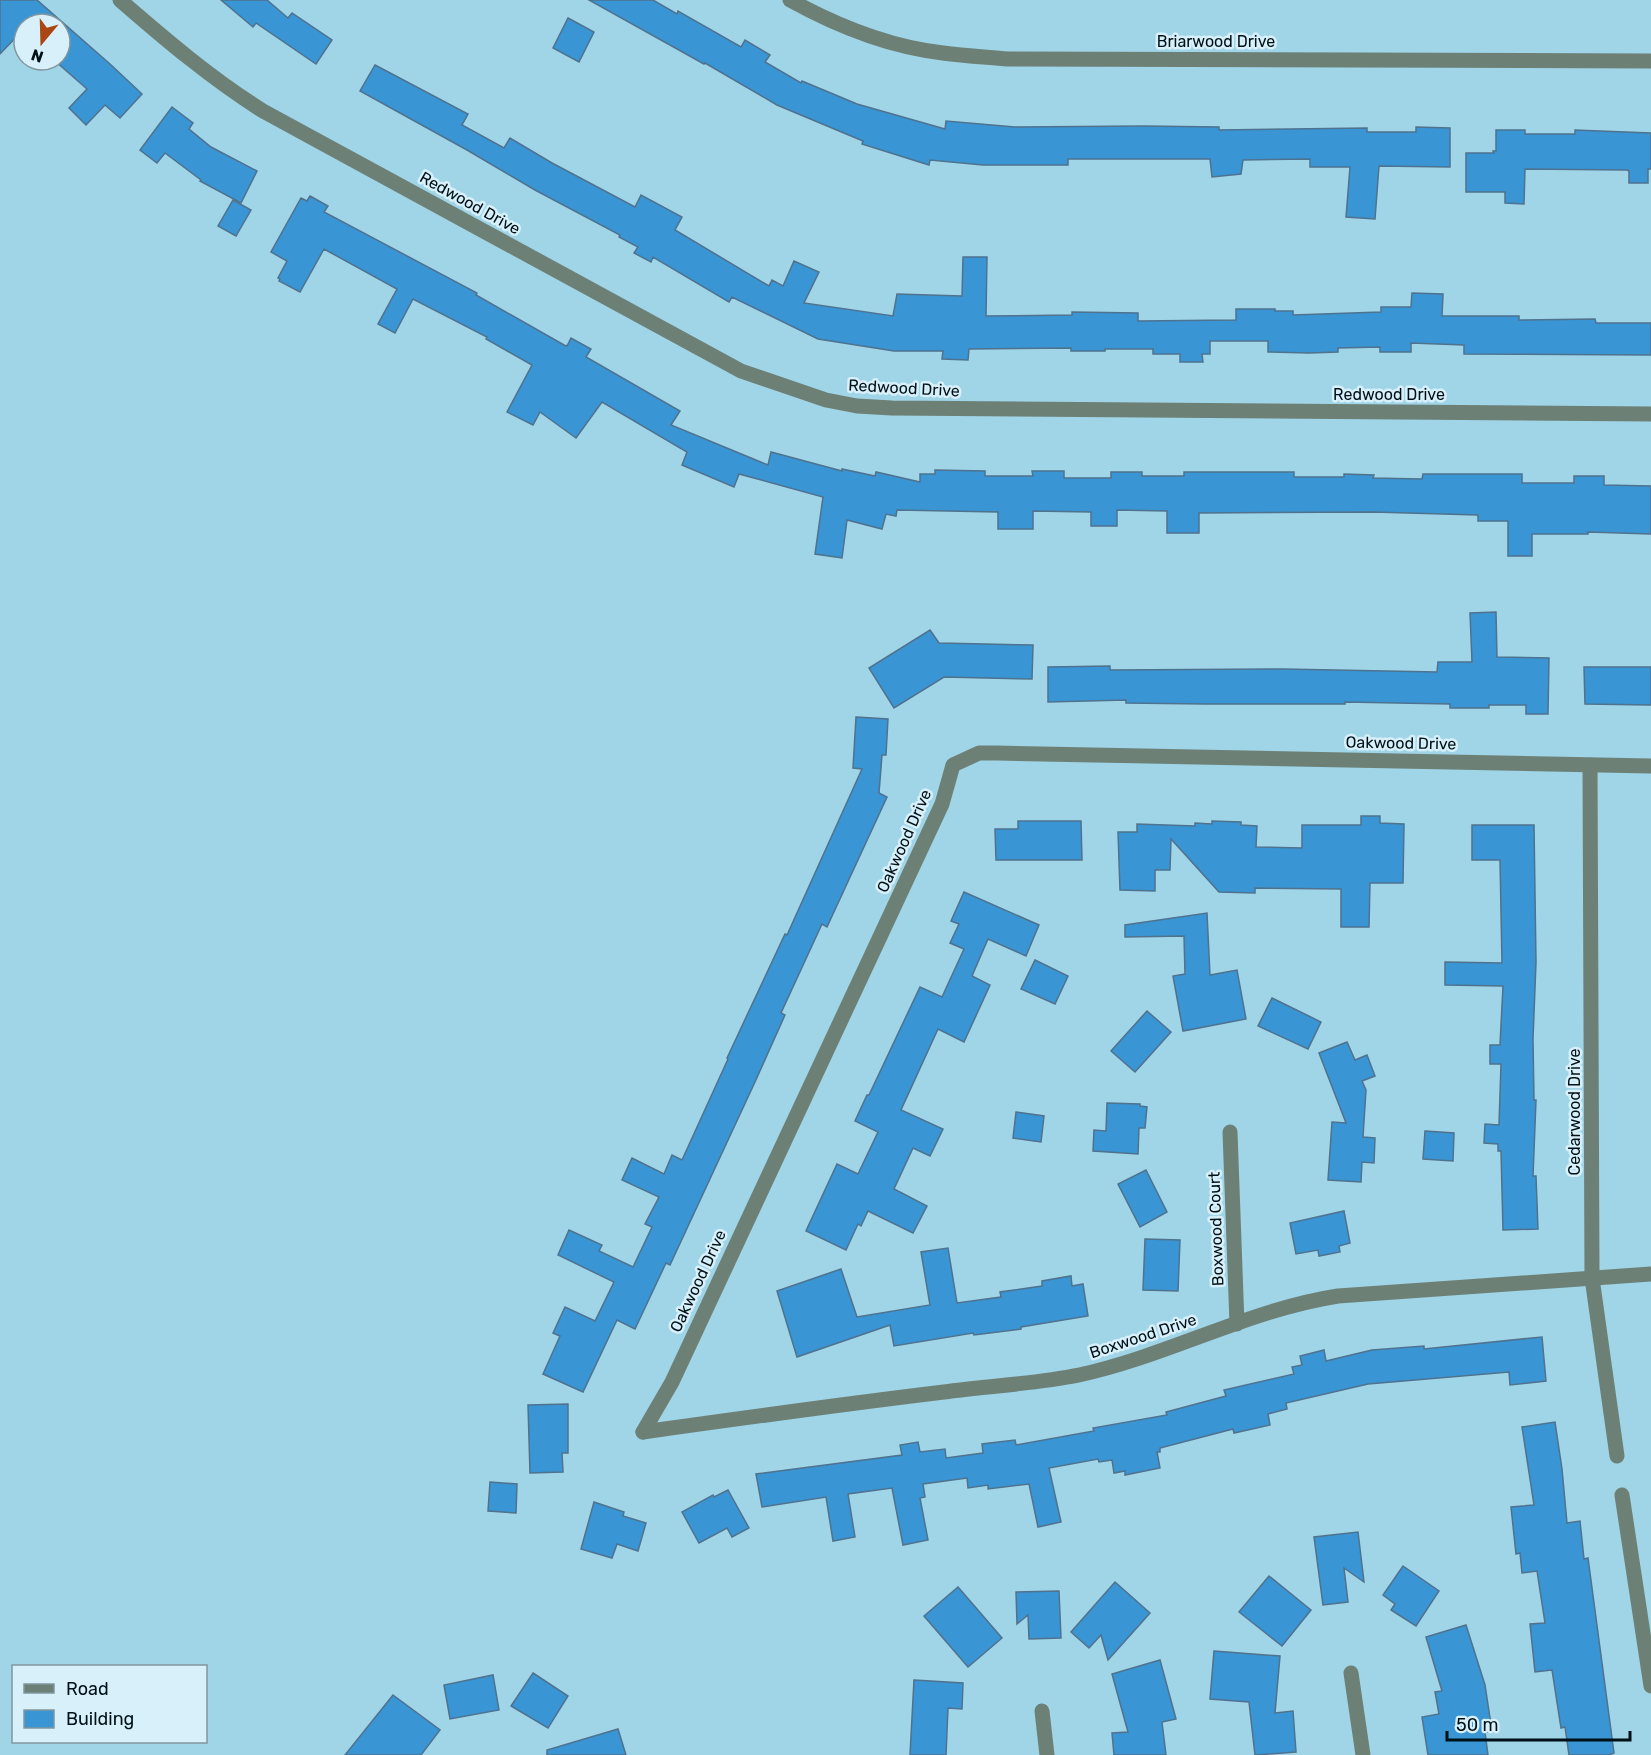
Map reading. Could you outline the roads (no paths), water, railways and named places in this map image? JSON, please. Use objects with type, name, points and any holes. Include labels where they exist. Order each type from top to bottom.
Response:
[{"type":"street","name":"Redwood Drive","points":[[120,0],[203,69],[263,111],[741,372],[826,400],[857,406],[892,408],[1651,414]]},
{"type":"street","name":"Briarwood Drive","points":[[790,0],[816,14],[882,40],[941,53],[1008,59],[1651,61]]},
{"type":"street","name":"Oakwood Drive","points":[[643,1432],[672,1382],[942,804],[953,765],[980,753],[997,753],[1651,766]]},
{"type":"street","name":"Cedarwood Drive","points":[[1590,765],[1592,1278],[1617,1456]]},
{"type":"street","name":"Boxwood Court","points":[[1230,1132],[1238,1324]]},
{"type":"street","name":"Boxwood Drive","points":[[643,1432],[945,1392],[1042,1382],[1125,1363],[1270,1311],[1309,1300],[1651,1274]]},
{"type":"street","points":[[1622,1495],[1651,1686]]},
{"type":"street","points":[[1351,1673],[1363,1755]]},
{"type":"street","points":[[1042,1711],[1047,1755]]}]
